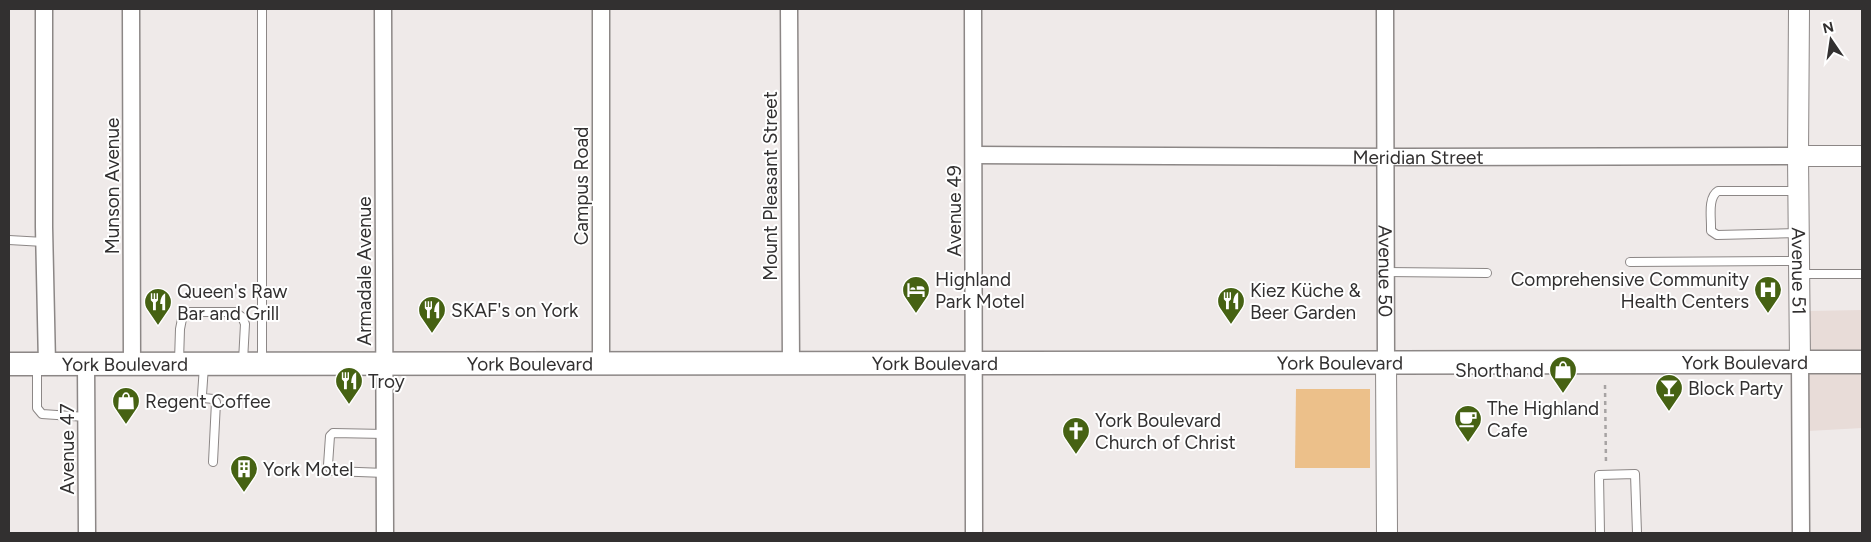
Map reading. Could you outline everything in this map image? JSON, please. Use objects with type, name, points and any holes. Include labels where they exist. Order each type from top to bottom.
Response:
[{"type":"main road","name":"York Boulevard","points":[[9,364],[1862,362]]},
{"type":"street","points":[[42,364],[44,9]]},
{"type":"street","name":"Munson Avenue","points":[[131,9],[132,364]]},
{"type":"street","name":"Armadale Avenue","points":[[383,9],[385,533]]},
{"type":"street","name":"Campus Road","points":[[601,9],[602,362]]},
{"type":"street","name":"Mount Pleasant Street","points":[[789,9],[791,363]]},
{"type":"street","name":"Avenue 49","points":[[973,9],[974,533]]},
{"type":"street","name":"Avenue 50","points":[[1385,9],[1387,533]]},
{"type":"street","name":"Avenue 51","points":[[1799,9],[1798,191],[1801,533]]},
{"type":"street","name":"Meridian Street","points":[[974,155],[1386,157],[1862,156]]},
{"type":"street","name":"Avenue 47","points":[[86,364],[87,533]]},
{"type":"lane","points":[[253,363],[262,9]]},
{"type":"lane","points":[[1798,191],[1718,191],[1712,197],[1711,231],[1717,235],[1799,233]]},
{"type":"lane","points":[[9,240],[44,242]]},
{"type":"lane","points":[[1630,262],[1800,268],[1861,274]]},
{"type":"lane","points":[[1386,272],[1487,273]]},
{"type":"lane","points":[[179,364],[180,329],[183,314],[190,312],[236,312],[242,317],[245,324],[253,363]]},
{"type":"lane","points":[[42,364],[36,408],[42,414],[86,417]]},
{"type":"lane","points":[[204,364],[202,395],[204,398],[213,399],[216,402],[214,462]]},
{"type":"lane","points":[[385,434],[334,433],[330,436],[328,454],[328,465],[332,471],[385,474]]},
{"type":"lane","points":[[1600,533],[1599,475],[1606,474],[1635,474],[1637,533]]},
{"type":"path","points":[[1605,385],[1606,474]]},
{"type":"shaded area","points":[[1862,310],[1862,428],[1808,431],[1808,311]]},
{"type":"shaded area","points":[[1296,389],[1370,389],[1370,468],[1295,468]]},
{"type":"place","name":"Highland Park Motel","points":[[916,314]]},
{"type":"place","name":"Comprehensive Community Health Centers","points":[[1768,314]]},
{"type":"place","name":"Kiez Küche & Beer Garden","points":[[1231,325]]},
{"type":"place","name":"Queen's Raw Bar and Grill","points":[[158,326]]},
{"type":"place","name":"SKAF's on York","points":[[432,334]]},
{"type":"place","name":"Shorthand","points":[[1563,394]]},
{"type":"place","name":"Troy","points":[[349,405]]},
{"type":"place","name":"Block Party","points":[[1669,412]]},
{"type":"place","name":"Regent Coffee","points":[[126,425]]},
{"type":"place","name":"The Highland Cafe","points":[[1468,443]]},
{"type":"place","name":"York Boulevard Church of Christ","points":[[1076,455]]},
{"type":"place","name":"York Motel","points":[[244,493]]}]
